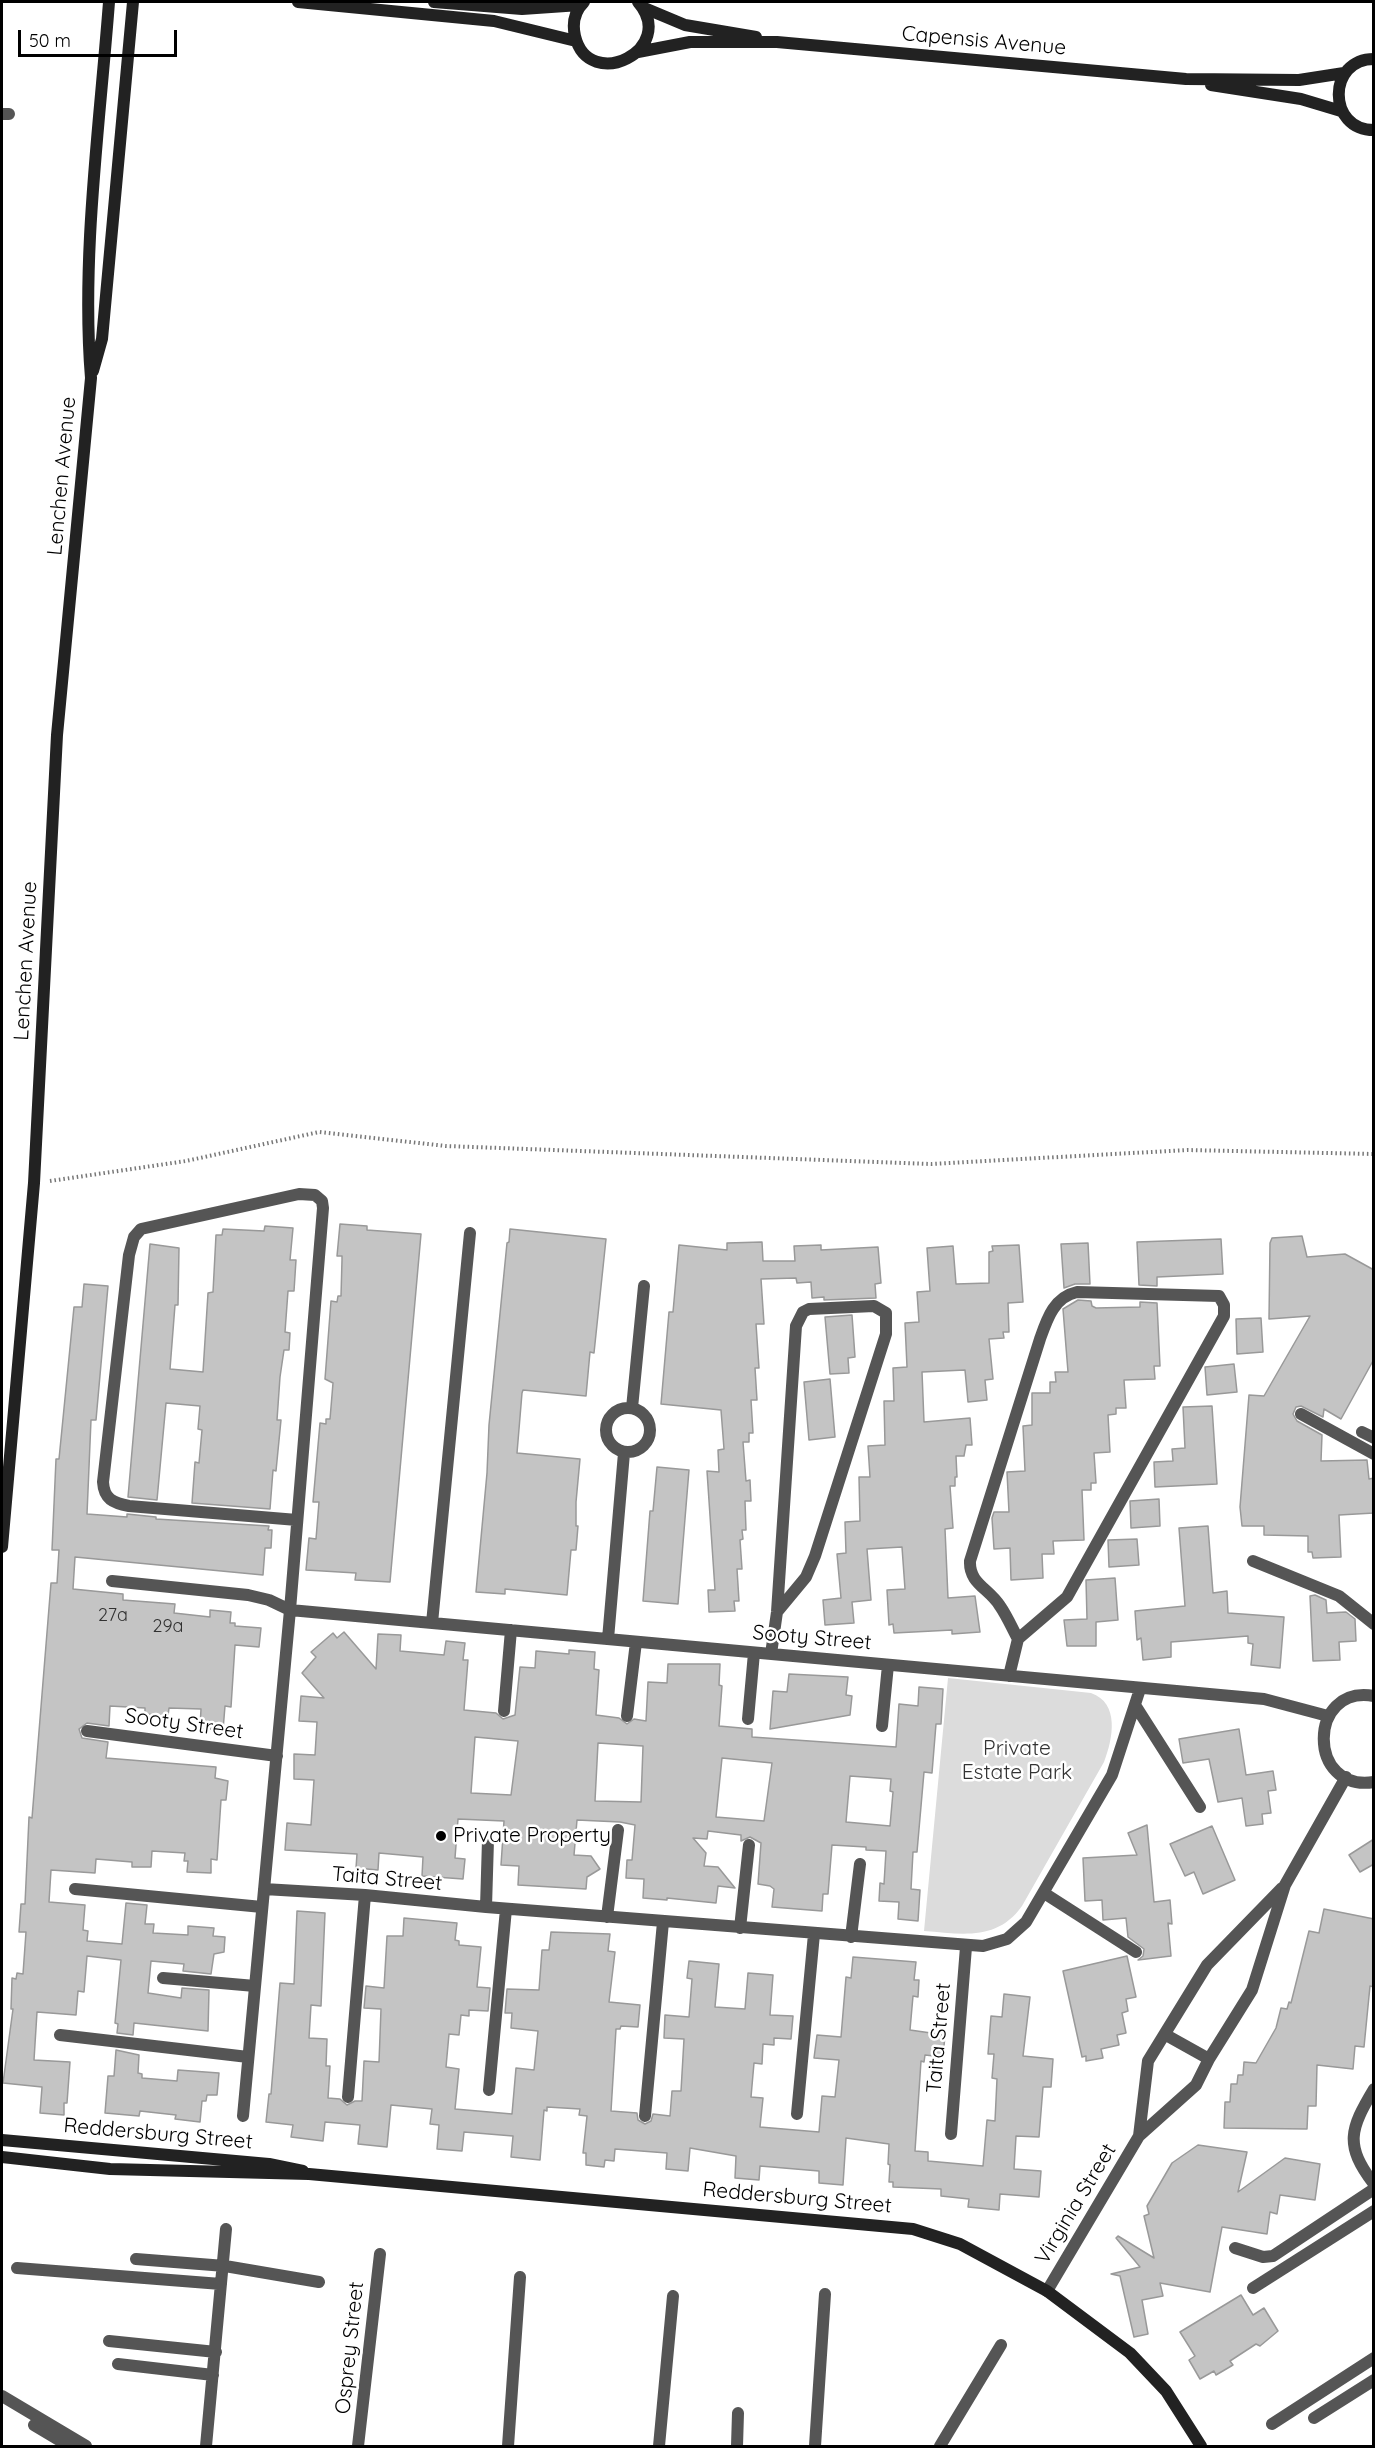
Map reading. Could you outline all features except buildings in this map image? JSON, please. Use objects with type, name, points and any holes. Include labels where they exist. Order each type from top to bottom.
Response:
[{"type":"street","name":"Lenchen Avenue","points":[[2,1547],[34,1183],[57,735],[91,378],[88,339],[90,267],[109,2]]},
{"type":"street","name":"Lenchen Avenue","points":[[91,378],[102,339],[134,2]]},
{"type":"street","points":[[298,2],[494,21],[576,41],[575,17],[582,3]]},
{"type":"street","points":[[434,2],[522,9],[582,3]]},
{"type":"street","points":[[638,52],[645,42],[648,30],[640,4]]},
{"type":"street","name":"Capensis Avenue","points":[[640,4],[685,25],[777,42]]},
{"type":"street","name":"Capensis Avenue","points":[[576,41],[593,59],[605,63],[628,60],[638,52],[690,42],[777,42],[1186,79],[1299,80],[1344,73],[1356,63],[1374,59]]},
{"type":"street","points":[[1344,73],[1337,92],[1341,111],[1350,122],[1359,128],[1374,130]]},
{"type":"street","name":"Capensis Avenue","points":[[1186,79],[1301,99],[1341,111]]},
{"type":"street","points":[[243,2116],[277,1756],[324,1221],[322,1201],[315,1195],[298,1194],[141,1229],[134,1237],[129,1254],[103,1482],[105,1494],[114,1502],[129,1506],[297,1520]]},
{"type":"street","points":[[432,1623],[470,1233]]},
{"type":"street","points":[[632,1408],[644,1286]]},
{"type":"street","points":[[1009,1676],[1018,1639],[1067,1597],[1224,1316],[1224,1305],[1219,1296],[1077,1292],[1062,1298],[1051,1311],[1040,1339],[970,1561],[969,1572],[975,1581],[999,1603],[1018,1639]]},
{"type":"street","points":[[771,1654],[777,1612],[796,1326],[803,1311],[808,1309],[874,1306],[882,1309],[887,1319],[882,1345],[813,1563],[806,1576],[777,1612]]},
{"type":"street","points":[[624,1408],[632,1408],[639,1410],[649,1422],[649,1438],[639,1450],[624,1453],[611,1445],[605,1431],[610,1416],[624,1408]]},
{"type":"street","points":[[1302,1414],[1374,1454]]},
{"type":"street","points":[[608,1639],[624,1453]]},
{"type":"street","points":[[1253,1561],[1339,1596],[1374,1624]]},
{"type":"street","name":"Sooty Street","points":[[111,1581],[248,1595],[290,1610],[1274,1701],[1328,1716]]},
{"type":"street","points":[[504,1711],[511,1630]]},
{"type":"street","points":[[627,1716],[636,1642]]},
{"type":"street","points":[[747,1719],[754,1653]]},
{"type":"street","points":[[882,1726],[888,1665]]},
{"type":"street","name":"Taita Street","points":[[264,1889],[365,1895],[966,1947],[989,1944],[1007,1939],[1017,1932],[1044,1893],[1112,1775],[1140,1689]]},
{"type":"street","points":[[1374,1696],[1352,1697],[1338,1705],[1328,1716],[1323,1732],[1323,1747],[1329,1761],[1346,1777],[1366,1783],[1374,1782]]},
{"type":"street","points":[[1135,1705],[1200,1807]]},
{"type":"street","name":"Sooty Street","points":[[87,1731],[277,1756]]},
{"type":"street","name":"Virginia Street","points":[[1047,2291],[1138,2136],[1196,2085],[1258,1977],[1285,1885],[1346,1777]]},
{"type":"street","points":[[607,1917],[618,1830]]},
{"type":"street","points":[[486,1907],[488,1840]]},
{"type":"street","points":[[740,1928],[749,1845]]},
{"type":"street","points":[[851,1937],[860,1864]]},
{"type":"street","name":"Virginia Street","points":[[1138,2136],[1148,2061],[1208,1965],[1285,1885]]},
{"type":"street","points":[[75,1889],[262,1907]]},
{"type":"street","points":[[1044,1893],[1136,1952]]},
{"type":"street","points":[[348,2097],[365,1895]]},
{"type":"street","points":[[489,2090],[506,1909]]},
{"type":"street","points":[[645,2116],[663,1922]]},
{"type":"street","points":[[797,2114],[814,1934]]},
{"type":"street","name":"Taita Street","points":[[951,2134],[966,1947]]},
{"type":"street","points":[[163,1978],[255,1986]]},
{"type":"street","points":[[60,2035],[248,2057]]},
{"type":"street","points":[[1166,2035],[1209,2059]]},
{"type":"street","points":[[1374,2089],[1353,2132],[1357,2159],[1374,2184]]},
{"type":"street","name":"Reddersburg Street","points":[[2,2140],[269,2164],[295,2168],[309,2174]]},
{"type":"street","name":"Reddersburg Street","points":[[2,2157],[110,2169],[309,2174],[913,2229],[960,2244],[1047,2291],[1143,2366],[1166,2391],[1201,2446]]},
{"type":"street","points":[[1236,2248],[1263,2257],[1273,2256],[1374,2189]]},
{"type":"street","points":[[1253,2288],[1374,2211]]},
{"type":"street","points":[[206,2446],[221,2284],[225,2266],[226,2229]]},
{"type":"street","name":"Osprey Street","points":[[358,2446],[380,2254]]},
{"type":"street","points":[[136,2259],[225,2266],[319,2282]]},
{"type":"street","points":[[17,2268],[221,2284]]},
{"type":"street","points":[[508,2446],[520,2277]]},
{"type":"street","points":[[815,2446],[825,2294]]},
{"type":"street","points":[[658,2446],[674,2296]]},
{"type":"street","points":[[109,2341],[216,2352]]},
{"type":"street","points":[[940,2446],[1001,2345]]},
{"type":"street","points":[[1272,2424],[1374,2358]]},
{"type":"street","points":[[118,2364],[213,2374]]},
{"type":"street","points":[[1314,2418],[1374,2380]]},
{"type":"street","points":[[2,2396],[86,2446]]},
{"type":"street","points":[[737,2446],[738,2413]]},
{"type":"street","points":[[34,2425],[69,2446]]},
{"type":"path","points":[[34,1183],[186,1161],[320,1132],[446,1146],[931,1164],[1187,1150],[1374,1154]]},
{"type":"green space","name":"Private Estate Park","points":[[948,1678],[1091,1693],[1107,1705],[1112,1723],[1110,1743],[1104,1762],[1022,1906],[1002,1925],[978,1933],[924,1931]]},
{"type":"place","name":"Private Property","points":[[441,1836]]}]
